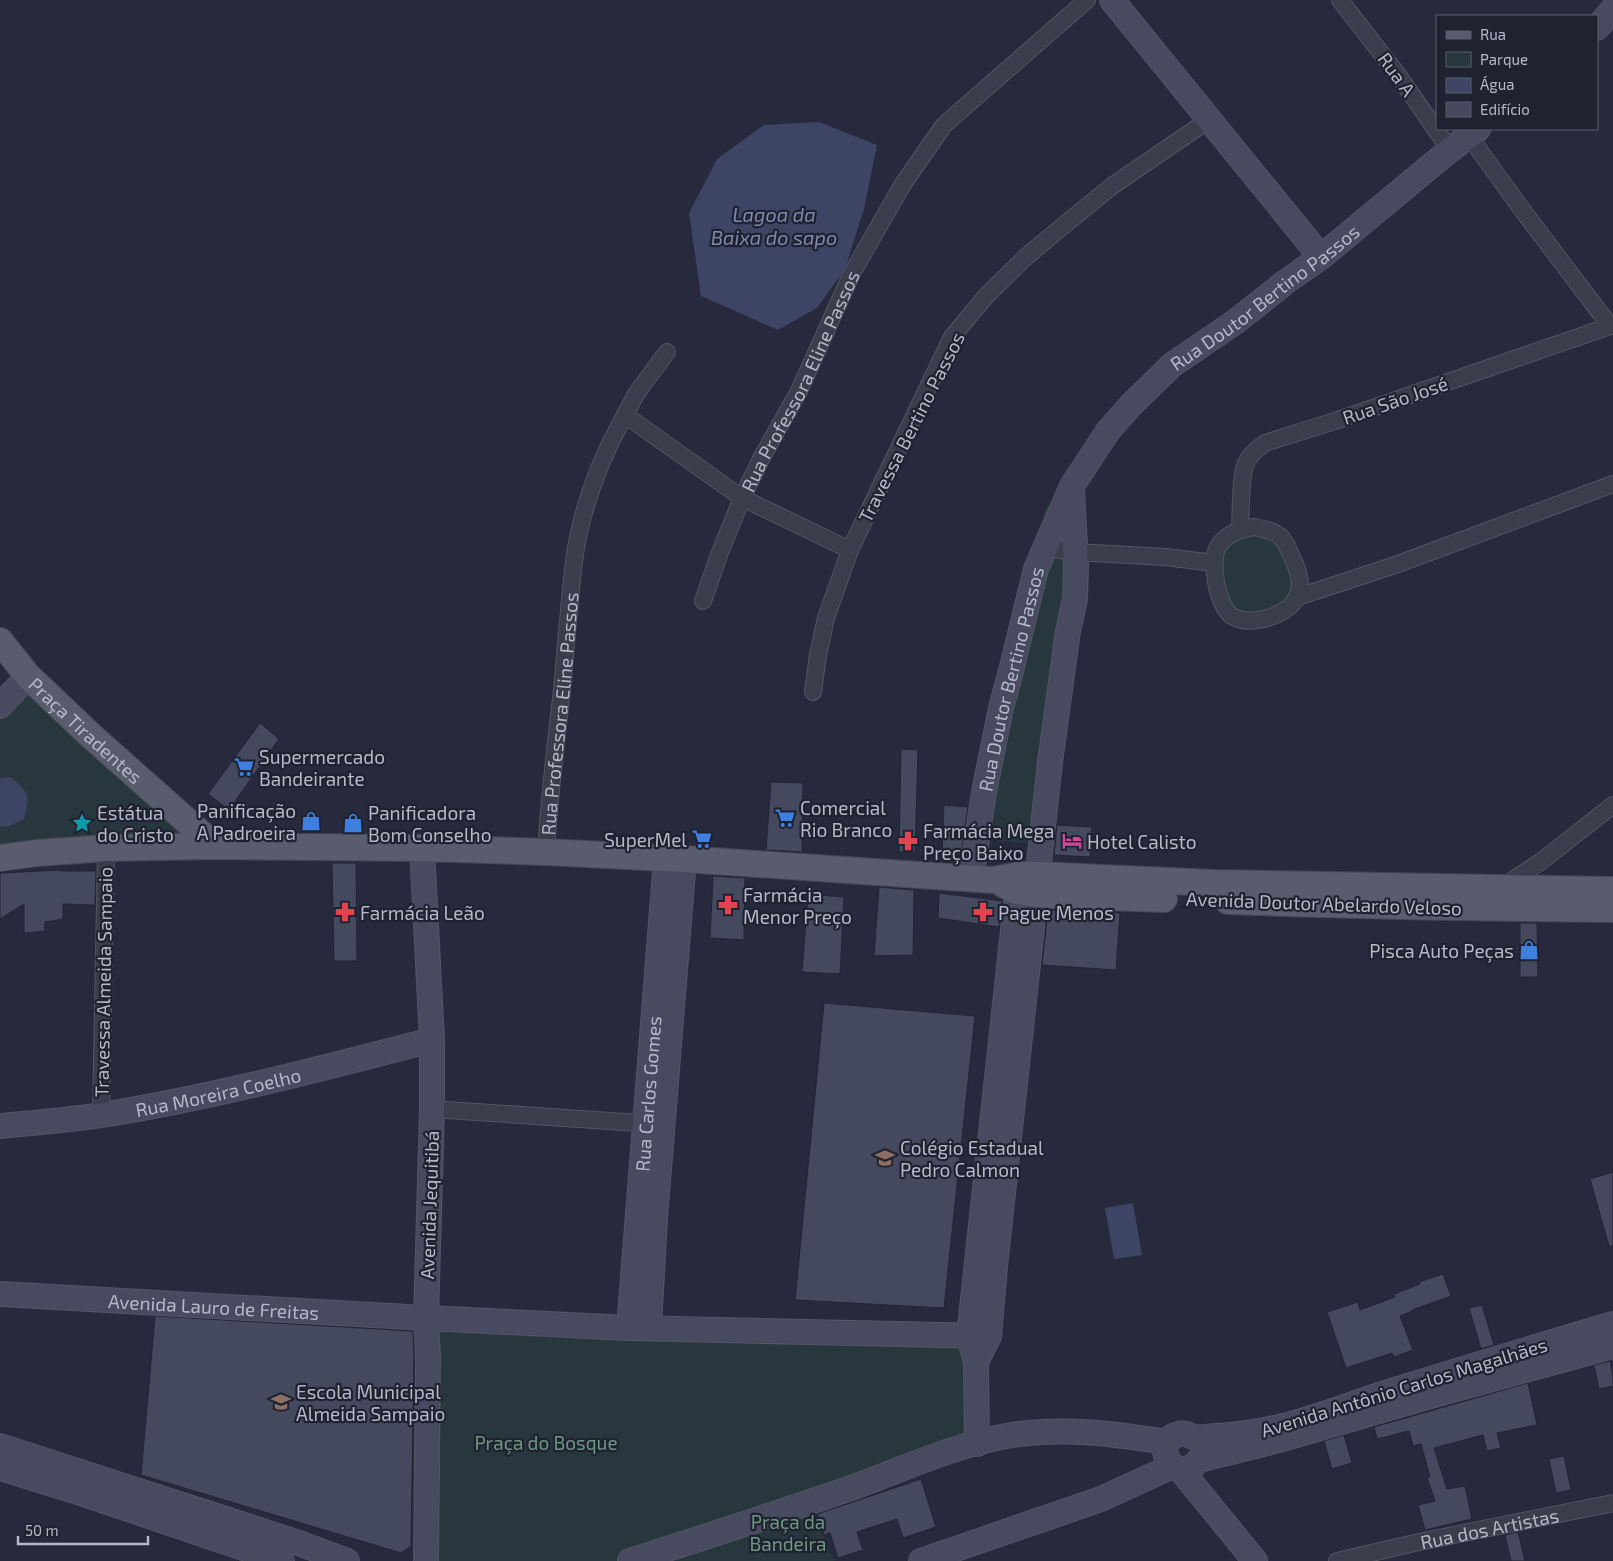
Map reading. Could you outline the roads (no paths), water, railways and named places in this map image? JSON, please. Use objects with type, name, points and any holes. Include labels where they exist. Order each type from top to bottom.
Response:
[{"type":"main road","points":[[0,641],[28,676]]},
{"type":"main road","name":"Praça Tiradentes","points":[[28,676],[89,734],[215,846]]},
{"type":"main road","points":[[0,858],[37,853],[106,848],[215,846],[422,848],[675,859],[982,879],[1027,884]]},
{"type":"main road","name":"Avenida Doutor Abelardo Veloso","points":[[1027,884],[1214,892],[1536,899],[1613,909]]},
{"type":"main road","name":"Avenida Doutor Abelardo Veloso","points":[[1536,899],[1613,890]]},
{"type":"street","name":"Rua Professora Eline Passos","points":[[546,852],[548,810],[574,560],[592,488],[610,442],[625,415],[742,498],[798,390],[852,273],[902,184],[944,125],[1087,0]]},
{"type":"street","points":[[1112,0],[1321,257]]},
{"type":"street","name":"Rua A","points":[[1340,0],[1398,75],[1436,110]]},
{"type":"street","points":[[1598,27],[1613,9]]},
{"type":"street","name":"Travessa Bertino Passos","points":[[813,692],[826,618],[850,550],[952,337],[986,296],[1028,256],[1112,186],[1210,119]]},
{"type":"street","name":"Rua A","points":[[1466,138],[1612,326]]},
{"type":"street","name":"Rua Doutor Bertino Passos","points":[[982,879],[984,792],[1001,708],[1036,569],[1072,486],[1108,431],[1172,365],[1236,322],[1287,281],[1321,257],[1466,138]]},
{"type":"street","name":"Rua São José","points":[[1240,529],[1242,485],[1246,462],[1255,450],[1266,443],[1612,326]]},
{"type":"street","points":[[625,415],[636,394],[667,352]]},
{"type":"street","points":[[1298,597],[1299,570],[1282,538],[1270,530],[1255,527],[1240,529],[1227,536],[1217,547],[1214,563],[1217,591],[1231,616],[1246,621],[1272,616],[1288,608],[1298,597],[1398,564],[1613,484]]},
{"type":"street","name":"Rua Doutor Bertino Passos","points":[[979,1336],[995,1266],[1027,884],[1074,599],[1076,566],[1072,486]]},
{"type":"street","points":[[703,601],[742,498],[850,550]]},
{"type":"street","points":[[1044,547],[1075,552],[1166,557],[1214,563]]},
{"type":"street","name":"Praça Tiradentes","points":[[0,706],[28,676]]},
{"type":"street","points":[[1497,898],[1613,805]]},
{"type":"street","name":"Travessa Almeida Sampaio","points":[[101,1115],[106,848]]},
{"type":"street","name":"Avenida Jequitibá","points":[[422,848],[432,1040],[432,1110],[426,1318],[428,1357],[426,1561]]},
{"type":"street","name":"Rua Carlos Gomes","points":[[639,1328],[646,1216],[675,859]]},
{"type":"street","points":[[1536,899],[1543,860]]},
{"type":"street","name":"Rua Moreira Coelho","points":[[0,1126],[101,1115],[161,1104],[310,1071],[432,1040]]},
{"type":"street","points":[[432,1110],[654,1124]]},
{"type":"street","name":"Avenida Lauro de Freitas","points":[[0,1294],[426,1318]]},
{"type":"street","points":[[426,1318],[639,1328],[979,1336],[976,1362],[977,1444]]},
{"type":"street","name":"Avenida Antônio Carlos Magalhães","points":[[1167,1442],[1180,1433],[1195,1437],[1231,1436],[1284,1426],[1430,1387],[1613,1324]]},
{"type":"street","points":[[921,1561],[1102,1499],[1184,1465],[1278,1440],[1430,1387],[1613,1346]]},
{"type":"street","points":[[630,1561],[896,1472],[942,1453],[1012,1436],[1046,1432],[1106,1433],[1167,1442],[1165,1455],[1168,1462],[1184,1465],[1255,1561]]},
{"type":"street","points":[[1184,1465],[1201,1454],[1201,1448],[1195,1437]]},
{"type":"street","points":[[0,1446],[78,1481],[282,1561]]},
{"type":"street","points":[[0,1468],[78,1481],[296,1542],[347,1561]]},
{"type":"street","name":"Rua dos Artistas","points":[[1337,1561],[1419,1542],[1613,1503]]},
{"type":"water","name":"Lagoa da Baixa do sapo","points":[[819,122],[877,145],[864,209],[845,269],[817,308],[778,330],[701,296],[689,213],[717,159],[764,125]]},
{"type":"water","points":[[10,777],[25,791],[27,805],[24,819],[7,827],[0,826],[0,778]]},
{"type":"water","points":[[1133,1203],[1142,1255],[1114,1259],[1105,1208]]},
{"type":"place","name":"Supermercado Bandeirante","points":[[244,767]]},
{"type":"place","name":"Comercial Rio Branco","points":[[785,818]]},
{"type":"place","name":"Panificação A Padroeira","points":[[311,821]]},
{"type":"place","name":"Estátua do Cristo","points":[[82,823]]},
{"type":"place","name":"Panificadora Bom Conselho","points":[[353,823]]},
{"type":"place","name":"SuperMel","points":[[702,839]]},
{"type":"place","name":"Farmácia Mega Preço Baixo","points":[[908,841]]},
{"type":"place","name":"Hotel Calisto","points":[[1072,841]]},
{"type":"place","name":"Farmácia Menor Preço","points":[[728,905]]},
{"type":"place","name":"Farmácia Leão","points":[[345,912]]},
{"type":"place","name":"Pague Menos","points":[[983,912]]},
{"type":"place","name":"Pisca Auto Peças","points":[[1529,950]]},
{"type":"place","name":"Colégio Estadual Pedro Calmon","points":[[885,1158]]},
{"type":"place","name":"Escola Municipal Almeida Sampaio","points":[[281,1402]]},
{"type":"park label","name":"Praça do Bosque","points":[[546,1442]]},
{"type":"park label","name":"Praça da Bandeira","points":[[788,1532]]}]
